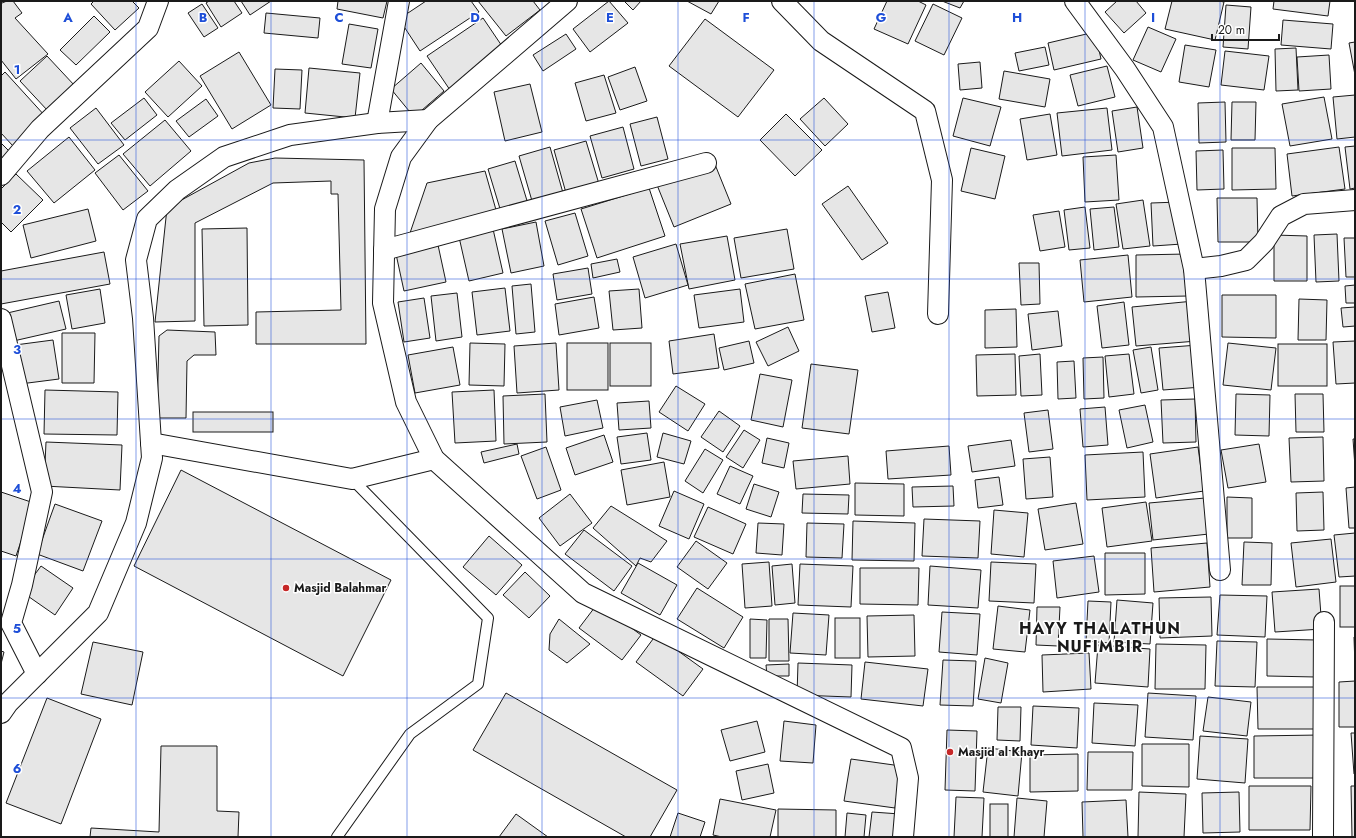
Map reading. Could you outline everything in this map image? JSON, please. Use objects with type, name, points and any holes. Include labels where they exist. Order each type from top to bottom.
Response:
[{"type":"street","points":[[1,175],[40,129],[148,28],[158,1]]},
{"type":"street","points":[[377,123],[399,1]]},
{"type":"street","points":[[567,1],[428,120],[401,157],[385,209],[383,303],[406,402],[434,459],[583,593],[901,748],[908,778],[903,837]]},
{"type":"street","points":[[782,1],[821,41],[925,111],[942,180],[938,314]]},
{"type":"street","points":[[1075,1],[1125,69],[1163,127],[1194,269],[1220,570]]},
{"type":"street","points":[[1,713],[8,702],[98,613],[136,523],[152,458],[143,318],[136,260],[147,219],[177,190],[224,157],[290,135],[377,123],[428,120]]},
{"type":"street","points":[[384,250],[706,163]]},
{"type":"street","points":[[1194,269],[1222,266],[1246,260],[1264,242],[1281,216],[1304,204],[1355,200]]},
{"type":"street","points":[[1,319],[42,492],[22,585],[11,623],[38,674]]},
{"type":"street","points":[[151,443],[352,479],[434,459]]},
{"type":"street","points":[[1323,837],[1324,622]]},
{"type":"lane","points":[[337,837],[410,734],[478,684],[488,618],[352,479]]},
{"type":"building","points":[[13,1],[22,13],[15,18],[48,54],[16,79],[1,60],[1,2]]},
{"type":"building","points":[[94,1],[132,1],[139,8],[115,30],[91,4]]},
{"type":"building","points":[[209,1],[234,1],[242,13],[221,27],[206,3]]},
{"type":"building","points":[[241,1],[271,1],[250,15]]},
{"type":"building","points":[[338,1],[387,1],[383,18],[337,9]]},
{"type":"building","points":[[426,1],[471,1],[479,12],[420,51],[399,19]]},
{"type":"building","points":[[478,1],[533,1],[540,10],[506,36]]},
{"type":"building","points":[[609,1],[628,23],[590,52],[573,29]]},
{"type":"building","points":[[624,1],[641,1],[633,10]]},
{"type":"building","points":[[687,1],[719,1],[711,14]]},
{"type":"building","points":[[887,1],[918,1],[926,5],[908,44],[874,29]]},
{"type":"building","points":[[942,1],[964,1],[960,8]]},
{"type":"building","points":[[1117,1],[1136,1],[1146,13],[1124,33],[1105,12]]},
{"type":"building","points":[[1172,1],[1224,2],[1215,40],[1165,29]]},
{"type":"building","points":[[1274,1],[1330,1],[1328,16],[1273,9]]},
{"type":"building","points":[[202,4],[218,28],[204,37],[188,13]]},
{"type":"building","points":[[933,4],[962,18],[944,55],[915,41]]},
{"type":"building","points":[[1226,5],[1251,7],[1248,49],[1223,47]]},
{"type":"building","points":[[266,13],[320,18],[318,38],[264,33]]},
{"type":"building","points":[[94,16],[110,32],[76,65],[60,50]]},
{"type":"building","points":[[483,18],[506,52],[450,90],[427,56]]},
{"type":"building","points":[[705,19],[774,70],[738,117],[669,66]]},
{"type":"building","points":[[1283,20],[1333,24],[1331,49],[1281,45]]},
{"type":"building","points":[[349,24],[378,29],[371,68],[342,64]]},
{"type":"building","points":[[1148,27],[1176,39],[1161,72],[1133,60]]},
{"type":"building","points":[[1095,32],[1101,59],[1054,70],[1048,43]]},
{"type":"building","points":[[566,34],[576,49],[543,71],[533,55]]},
{"type":"building","points":[[1355,42],[1355,75],[1349,43]]},
{"type":"building","points":[[1185,45],[1216,50],[1209,87],[1179,82]]},
{"type":"building","points":[[1045,47],[1049,65],[1019,71],[1015,53]]},
{"type":"building","points":[[1296,48],[1298,90],[1276,91],[1275,49]]},
{"type":"building","points":[[1225,51],[1269,56],[1264,90],[1221,85]]},
{"type":"building","points":[[239,52],[271,105],[232,129],[200,76]]},
{"type":"building","points":[[1329,55],[1331,89],[1299,91],[1297,57]]},
{"type":"building","points":[[47,56],[75,86],[48,111],[20,81]]},
{"type":"building","points":[[179,61],[202,86],[168,117],[145,92]]},
{"type":"building","points":[[980,62],[982,88],[960,90],[958,64]]},
{"type":"building","points":[[421,63],[444,91],[414,117],[391,89]]},
{"type":"building","points":[[1107,66],[1115,97],[1078,106],[1070,75]]},
{"type":"building","points":[[635,67],[647,101],[620,110],[608,77]]},
{"type":"building","points":[[309,68],[360,73],[355,118],[305,113]]},
{"type":"building","points":[[275,69],[302,70],[300,109],[273,108]]},
{"type":"building","points":[[1004,71],[1050,79],[1045,107],[999,99]]},
{"type":"building","points":[[5,72],[46,117],[13,146],[1,133],[1,76]]},
{"type":"building","points":[[604,75],[616,113],[586,121],[575,83]]},
{"type":"building","points":[[530,84],[542,132],[505,141],[494,92]]},
{"type":"building","points":[[1355,95],[1355,137],[1337,139],[1333,97]]},
{"type":"building","points":[[1324,97],[1332,139],[1290,146],[1282,104]]},
{"type":"building","points":[[144,98],[157,115],[125,140],[111,123]]},
{"type":"building","points":[[824,98],[848,124],[825,146],[800,119]]},
{"type":"building","points":[[963,98],[1001,107],[990,146],[953,136]]},
{"type":"building","points":[[206,99],[218,116],[189,137],[176,121]]},
{"type":"building","points":[[1225,102],[1226,142],[1199,143],[1198,103]]},
{"type":"building","points":[[1232,102],[1256,102],[1255,140],[1231,140]]},
{"type":"building","points":[[1137,107],[1143,148],[1118,152],[1112,111]]},
{"type":"building","points":[[96,108],[124,145],[98,164],[70,128]]},
{"type":"building","points":[[1107,108],[1112,150],[1062,156],[1057,113]]},
{"type":"building","points":[[786,114],[822,150],[795,176],[760,140]]},
{"type":"building","points":[[1050,114],[1057,155],[1027,160],[1020,119]]},
{"type":"building","points":[[657,117],[668,159],[641,166],[630,124]]},
{"type":"building","points":[[165,120],[191,151],[150,186],[123,154]]},
{"type":"building","points":[[623,127],[634,169],[602,178],[590,136]]},
{"type":"building","points":[[69,137],[95,170],[54,203],[27,171]]},
{"type":"building","points":[[586,141],[599,184],[566,193],[554,150]]},
{"type":"building","points":[[1,143],[12,154],[1,165]]},
{"type":"building","points":[[1355,146],[1355,188],[1350,189],[1345,147]]},
{"type":"building","points":[[550,147],[563,193],[532,201],[519,156]]},
{"type":"building","points":[[1339,147],[1345,189],[1292,196],[1287,154]]},
{"type":"building","points":[[971,148],[1005,156],[995,199],[961,191]]},
{"type":"building","points":[[1232,148],[1275,148],[1276,189],[1232,190]]},
{"type":"building","points":[[1223,150],[1224,189],[1197,190],[1196,151]]},
{"type":"building","points":[[119,155],[148,191],[123,210],[95,173]]},
{"type":"building","points":[[1116,155],[1119,200],[1085,202],[1083,157]]},
{"type":"building","points":[[275,158],[364,160],[366,344],[256,344],[256,312],[341,310],[338,194],[331,194],[331,181],[273,183],[195,223],[195,321],[155,322],[167,208],[249,163]]},
{"type":"building","points":[[515,161],[528,204],[501,212],[488,169]]},
{"type":"building","points":[[714,162],[731,204],[674,227],[657,185]]},
{"type":"building","points":[[485,171],[498,217],[410,233],[427,183]]},
{"type":"building","points":[[16,174],[43,200],[11,232],[1,222],[1,189]]},
{"type":"building","points":[[848,186],[888,243],[862,260],[822,204]]},
{"type":"building","points":[[649,188],[665,236],[597,258],[581,209]]},
{"type":"building","points":[[1217,198],[1257,198],[1258,242],[1218,242]]},
{"type":"building","points":[[1143,200],[1150,246],[1123,249],[1116,204]]},
{"type":"building","points":[[1179,202],[1182,244],[1153,246],[1151,203]]},
{"type":"building","points":[[1085,207],[1090,248],[1069,250],[1064,210]]},
{"type":"building","points":[[1114,207],[1119,247],[1094,250],[1090,209]]},
{"type":"building","points":[[88,209],[96,241],[31,258],[23,225]]},
{"type":"building","points":[[1059,211],[1065,247],[1040,251],[1033,215]]},
{"type":"building","points":[[575,213],[588,256],[558,265],[545,221]]},
{"type":"building","points":[[536,222],[544,266],[511,273],[502,229]]},
{"type":"building","points":[[247,228],[248,325],[204,326],[202,229]]},
{"type":"building","points":[[493,229],[503,273],[469,281],[459,237]]},
{"type":"building","points":[[787,229],[794,269],[741,278],[734,238]]},
{"type":"building","points":[[1337,234],[1339,281],[1316,282],[1314,235]]},
{"type":"building","points":[[1274,235],[1307,236],[1307,281],[1274,281]]},
{"type":"building","points":[[727,236],[735,280],[689,289],[680,244]]},
{"type":"building","points":[[1344,238],[1355,238],[1355,277],[1346,277]]},
{"type":"building","points":[[676,244],[688,285],[645,298],[633,257]]},
{"type":"building","points":[[438,245],[446,282],[404,291],[396,254]]},
{"type":"building","points":[[104,252],[110,284],[1,304],[1,271]]},
{"type":"building","points":[[1187,254],[1188,296],[1136,297],[1136,255]]},
{"type":"building","points":[[1128,255],[1132,297],[1084,302],[1080,260]]},
{"type":"building","points":[[617,259],[620,272],[593,278],[591,264]]},
{"type":"building","points":[[1019,263],[1039,263],[1040,304],[1021,305]]},
{"type":"building","points":[[588,268],[592,294],[557,300],[553,274]]},
{"type":"building","points":[[795,274],[804,320],[755,329],[745,284]]},
{"type":"building","points":[[531,284],[535,332],[516,334],[512,286]]},
{"type":"building","points":[[1355,285],[1355,303],[1346,303],[1345,286]]},
{"type":"building","points":[[505,288],[510,331],[477,335],[472,292]]},
{"type":"building","points":[[100,289],[105,323],[72,329],[66,295]]},
{"type":"building","points":[[639,289],[642,328],[613,330],[609,291]]},
{"type":"building","points":[[740,289],[744,322],[699,328],[694,295]]},
{"type":"building","points":[[888,292],[895,328],[872,332],[865,296]]},
{"type":"building","points":[[457,293],[462,337],[436,341],[431,296]]},
{"type":"building","points":[[1222,295],[1276,295],[1276,338],[1222,337]]},
{"type":"building","points":[[594,297],[599,328],[559,335],[555,304]]},
{"type":"building","points":[[424,298],[430,338],[404,342],[398,302]]},
{"type":"building","points":[[1299,299],[1327,300],[1326,340],[1298,340]]},
{"type":"building","points":[[59,301],[66,329],[9,342],[3,314]]},
{"type":"building","points":[[1194,301],[1197,341],[1136,346],[1132,307]]},
{"type":"building","points":[[1124,302],[1129,345],[1102,348],[1097,306]]},
{"type":"building","points":[[1355,307],[1355,326],[1343,327],[1341,308]]},
{"type":"building","points":[[1016,309],[1017,347],[985,348],[985,310]]},
{"type":"building","points":[[1058,311],[1062,346],[1032,350],[1028,314]]},
{"type":"building","points":[[788,327],[799,351],[768,366],[756,342]]},
{"type":"building","points":[[167,330],[215,332],[216,355],[194,355],[187,361],[186,418],[157,418],[159,336]]},
{"type":"building","points":[[62,333],[95,333],[94,383],[62,383]]},
{"type":"building","points":[[714,334],[719,368],[673,374],[669,341]]},
{"type":"building","points":[[53,340],[59,379],[20,384],[15,345]]},
{"type":"building","points":[[749,341],[754,363],[724,370],[719,348]]},
{"type":"building","points":[[1355,341],[1355,383],[1336,384],[1333,342]]},
{"type":"building","points":[[470,343],[505,344],[504,386],[469,385]]},
{"type":"building","points":[[556,343],[559,390],[517,393],[514,346]]},
{"type":"building","points":[[567,343],[608,343],[608,390],[567,390]]},
{"type":"building","points":[[610,343],[651,343],[651,386],[610,386]]},
{"type":"building","points":[[1228,343],[1276,348],[1271,390],[1223,385]]},
{"type":"building","points":[[1278,344],[1327,344],[1327,386],[1278,386]]},
{"type":"building","points":[[1198,345],[1202,387],[1163,390],[1159,348]]},
{"type":"building","points":[[453,347],[460,385],[415,393],[408,355]]},
{"type":"building","points":[[1151,347],[1158,390],[1141,393],[1133,350]]},
{"type":"building","points":[[1015,354],[1016,395],[977,396],[976,355]]},
{"type":"building","points":[[1040,354],[1042,395],[1021,396],[1019,356]]},
{"type":"building","points":[[1129,354],[1134,394],[1109,397],[1105,356]]},
{"type":"building","points":[[1103,357],[1104,398],[1084,399],[1083,358]]},
{"type":"building","points":[[1074,361],[1076,398],[1058,399],[1057,362]]},
{"type":"building","points":[[811,364],[858,370],[849,434],[802,428]]},
{"type":"building","points":[[760,374],[792,380],[783,427],[751,420]]},
{"type":"building","points":[[676,386],[705,404],[688,431],[659,412]]},
{"type":"building","points":[[45,390],[118,392],[117,435],[44,434]]},
{"type":"building","points":[[494,390],[496,441],[455,443],[452,392]]},
{"type":"building","points":[[545,394],[547,442],[504,444],[503,396]]},
{"type":"building","points":[[1236,394],[1270,395],[1269,436],[1235,435]]},
{"type":"building","points":[[1295,394],[1323,394],[1324,432],[1296,432]]},
{"type":"building","points":[[1195,399],[1196,442],[1163,443],[1161,400]]},
{"type":"building","points":[[597,400],[603,428],[565,436],[560,407]]},
{"type":"building","points":[[649,401],[651,428],[619,430],[617,403]]},
{"type":"building","points":[[1145,405],[1153,442],[1127,448],[1119,410]]},
{"type":"building","points":[[1105,407],[1108,445],[1083,447],[1080,409]]},
{"type":"building","points":[[1048,410],[1053,449],[1029,452],[1024,413]]},
{"type":"building","points":[[719,411],[740,426],[723,452],[701,437]]},
{"type":"building","points":[[193,412],[273,412],[273,432],[193,432]]},
{"type":"building","points":[[744,430],[760,440],[743,468],[726,457]]},
{"type":"building","points":[[647,433],[651,460],[621,464],[617,437]]},
{"type":"building","points":[[663,433],[691,441],[684,464],[657,457]]},
{"type":"building","points":[[604,435],[613,462],[575,475],[566,448]]},
{"type":"building","points":[[1323,437],[1324,481],[1291,482],[1289,438]]},
{"type":"building","points":[[767,438],[789,443],[784,468],[762,463]]},
{"type":"building","points":[[1353,439],[1355,439],[1355,467]]},
{"type":"building","points":[[1011,440],[1015,466],[972,472],[968,446]]},
{"type":"building","points":[[46,442],[122,445],[120,490],[44,486]]},
{"type":"building","points":[[517,444],[519,454],[484,463],[481,452]]},
{"type":"building","points":[[1259,444],[1266,482],[1228,488],[1221,450]]},
{"type":"building","points":[[949,446],[951,475],[888,479],[886,451]]},
{"type":"building","points":[[546,447],[561,490],[537,499],[521,456]]},
{"type":"building","points":[[1198,447],[1204,491],[1156,498],[1150,454]]},
{"type":"building","points":[[705,449],[723,460],[703,493],[685,481]]},
{"type":"building","points":[[1143,452],[1145,497],[1087,500],[1085,455]]},
{"type":"building","points":[[848,456],[850,484],[796,489],[793,461]]},
{"type":"building","points":[[1050,457],[1053,497],[1026,499],[1023,459]]},
{"type":"building","points":[[664,462],[670,497],[627,505],[621,470]]},
{"type":"building","points":[[730,466],[753,476],[740,504],[717,494]]},
{"type":"building","points":[[181,470],[391,580],[343,676],[134,566]]},
{"type":"building","points":[[999,477],[1003,505],[978,508],[975,480]]},
{"type":"building","points":[[855,483],[904,484],[904,516],[855,515]]},
{"type":"building","points":[[754,484],[779,492],[771,517],[746,509]]},
{"type":"building","points":[[953,486],[954,506],[913,507],[912,487]]},
{"type":"building","points":[[1355,487],[1355,528],[1349,528],[1346,488]]},
{"type":"building","points":[[674,491],[704,504],[689,539],[659,526]]},
{"type":"building","points":[[1,492],[34,503],[16,556],[1,551]]},
{"type":"building","points":[[1323,492],[1324,530],[1297,531],[1296,493]]},
{"type":"building","points":[[570,494],[592,523],[560,546],[539,518]]},
{"type":"building","points":[[803,494],[849,495],[848,514],[802,513]]},
{"type":"building","points":[[1227,497],[1252,498],[1252,538],[1227,538]]},
{"type":"building","points":[[1205,498],[1209,534],[1153,540],[1149,503]]},
{"type":"building","points":[[1146,502],[1152,541],[1107,547],[1102,508]]},
{"type":"building","points":[[1076,503],[1083,544],[1045,550],[1038,509]]},
{"type":"building","points":[[55,504],[102,521],[83,571],[37,554]]},
{"type":"building","points":[[611,506],[667,541],[651,562],[640,558],[636,566],[593,528]]},
{"type":"building","points":[[708,507],[746,524],[733,554],[694,537]]},
{"type":"building","points":[[994,510],[1028,513],[1024,557],[991,554]]},
{"type":"building","points":[[924,519],[980,521],[978,558],[922,556]]},
{"type":"building","points":[[853,521],[915,523],[914,561],[852,560]]},
{"type":"building","points":[[758,523],[784,524],[782,555],[756,553]]},
{"type":"building","points":[[807,523],[844,524],[842,558],[806,557]]},
{"type":"building","points":[[584,530],[632,566],[614,591],[565,554]]},
{"type":"building","points":[[1355,533],[1355,576],[1339,577],[1334,535]]},
{"type":"building","points":[[489,536],[522,565],[496,595],[463,567]]},
{"type":"building","points":[[1331,539],[1336,582],[1296,587],[1291,543]]},
{"type":"building","points":[[696,541],[727,563],[708,589],[677,567]]},
{"type":"building","points":[[1244,542],[1272,543],[1271,585],[1242,585]]},
{"type":"building","points":[[1207,543],[1210,587],[1154,592],[1151,548]]},
{"type":"building","points":[[1105,553],[1145,553],[1145,594],[1105,595]]},
{"type":"building","points":[[1094,556],[1099,592],[1057,598],[1053,561]]},
{"type":"building","points":[[769,562],[772,606],[745,608],[742,564]]},
{"type":"building","points":[[991,562],[1036,564],[1034,603],[989,601]]},
{"type":"building","points":[[638,563],[677,585],[660,615],[621,593]]},
{"type":"building","points":[[792,564],[795,603],[775,605],[772,566]]},
{"type":"building","points":[[800,564],[853,566],[851,607],[798,605]]},
{"type":"building","points":[[41,566],[73,588],[55,615],[22,592]]},
{"type":"building","points":[[930,566],[981,570],[978,608],[928,605]]},
{"type":"building","points":[[860,568],[919,568],[918,605],[860,604]]},
{"type":"building","points":[[525,572],[550,596],[529,618],[503,595]]},
{"type":"building","points":[[1340,586],[1355,586],[1355,627],[1340,627]]},
{"type":"building","points":[[697,588],[743,617],[724,648],[677,619]]},
{"type":"building","points":[[1319,589],[1322,629],[1275,632],[1272,592]]},
{"type":"building","points":[[1220,595],[1267,596],[1265,637],[1217,635]]},
{"type":"building","points":[[1211,597],[1212,636],[1160,638],[1159,598]]},
{"type":"building","points":[[1117,600],[1153,603],[1150,644],[1114,642]]},
{"type":"building","points":[[1088,601],[1111,602],[1109,643],[1086,641]]},
{"type":"building","points":[[598,603],[641,635],[622,660],[579,628]]},
{"type":"building","points":[[998,606],[1030,610],[1025,652],[993,649]]},
{"type":"building","points":[[1037,607],[1060,607],[1058,646],[1036,645]]},
{"type":"building","points":[[942,612],[980,614],[977,655],[939,652]]},
{"type":"building","points":[[793,613],[829,615],[826,655],[790,653]]},
{"type":"building","points":[[914,615],[915,656],[868,657],[867,616]]},
{"type":"building","points":[[835,618],[860,618],[860,658],[835,658]]},
{"type":"building","points":[[559,619],[590,644],[567,663],[549,650],[550,634]]},
{"type":"building","points":[[750,619],[767,620],[766,658],[750,658]]},
{"type":"building","points":[[769,619],[788,619],[789,661],[769,661]]},
{"type":"building","points":[[656,635],[703,669],[683,696],[636,662]]},
{"type":"building","points":[[1354,637],[1355,637],[1355,667]]},
{"type":"building","points":[[1267,639],[1317,640],[1316,677],[1267,676]]},
{"type":"building","points":[[1217,641],[1257,642],[1255,687],[1215,686]]},
{"type":"building","points":[[93,642],[143,652],[132,705],[81,694]]},
{"type":"building","points":[[1156,644],[1206,645],[1205,689],[1155,689]]},
{"type":"building","points":[[1098,645],[1150,649],[1148,687],[1095,683]]},
{"type":"building","points":[[1,651],[4,652],[1,664]]},
{"type":"building","points":[[1089,653],[1091,689],[1043,692],[1042,655]]},
{"type":"building","points":[[985,658],[1008,663],[1001,703],[978,699]]},
{"type":"building","points":[[943,660],[976,661],[973,706],[940,705]]},
{"type":"building","points":[[865,662],[928,669],[923,706],[861,699]]},
{"type":"building","points":[[798,663],[852,665],[851,697],[797,695]]},
{"type":"building","points":[[789,664],[789,676],[767,676],[766,665]]},
{"type":"building","points":[[1355,681],[1355,727],[1339,727],[1339,682]]},
{"type":"building","points":[[1257,687],[1316,687],[1316,729],[1258,729]]},
{"type":"building","points":[[506,693],[677,790],[650,837],[626,837],[473,750]]},
{"type":"building","points":[[1148,693],[1196,696],[1193,740],[1145,737]]},
{"type":"building","points":[[1208,697],[1251,702],[1247,736],[1203,731]]},
{"type":"building","points":[[47,698],[101,719],[61,824],[6,803]]},
{"type":"building","points":[[1094,703],[1138,705],[1135,746],[1092,743]]},
{"type":"building","points":[[1033,706],[1079,708],[1077,748],[1031,745]]},
{"type":"building","points":[[998,707],[1021,707],[1020,741],[997,740]]},
{"type":"building","points":[[757,721],[765,752],[730,761],[721,730]]},
{"type":"building","points":[[784,721],[816,725],[813,763],[780,761]]},
{"type":"building","points":[[947,730],[977,731],[975,791],[945,790]]},
{"type":"building","points":[[1351,733],[1355,733],[1355,774],[1354,774]]},
{"type":"building","points":[[1320,735],[1320,778],[1254,778],[1254,736]]},
{"type":"building","points":[[1200,736],[1248,739],[1245,783],[1197,779]]},
{"type":"building","points":[[1142,744],[1189,744],[1189,787],[1142,786]]},
{"type":"building","points":[[161,746],[217,746],[217,811],[239,812],[238,837],[90,837],[91,828],[159,832]]},
{"type":"building","points":[[988,748],[1022,752],[1018,796],[983,792]]},
{"type":"building","points":[[1088,752],[1133,752],[1132,790],[1087,790]]},
{"type":"building","points":[[1078,754],[1078,791],[1030,792],[1030,755]]},
{"type":"building","points":[[851,759],[901,766],[895,808],[844,801]]},
{"type":"building","points":[[768,764],[774,793],[742,800],[736,771]]},
{"type":"building","points":[[1249,786],[1311,786],[1310,830],[1249,830]]},
{"type":"building","points":[[1351,786],[1355,786],[1355,837],[1352,837]]},
{"type":"building","points":[[1139,792],[1186,794],[1184,837],[1138,837]]},
{"type":"building","points":[[1239,792],[1240,832],[1203,833],[1202,793]]},
{"type":"building","points":[[956,797],[984,798],[982,837],[954,837]]},
{"type":"building","points":[[1017,798],[1047,801],[1044,837],[1014,837]]},
{"type":"building","points":[[720,799],[776,810],[770,837],[722,837],[713,835]]},
{"type":"building","points":[[1126,800],[1128,837],[1083,837],[1082,802]]},
{"type":"building","points":[[990,804],[1008,804],[1008,837],[990,837]]},
{"type":"building","points":[[778,809],[836,810],[836,837],[778,837]]},
{"type":"building","points":[[872,812],[900,814],[898,837],[869,837]]},
{"type":"building","points":[[678,813],[705,822],[700,837],[670,837]]},
{"type":"building","points":[[847,813],[866,815],[864,837],[845,837]]},
{"type":"building","points":[[516,814],[548,837],[499,837]]},
{"type":"place","name":"Masjid Balahmar","points":[[286,588]]},
{"type":"place","name":"Masjid al Khayr","points":[[950,752]]},
{"type":"district","name":"HAYY THALATHUN NUFIMBIR","points":[[1100,637]]}]
